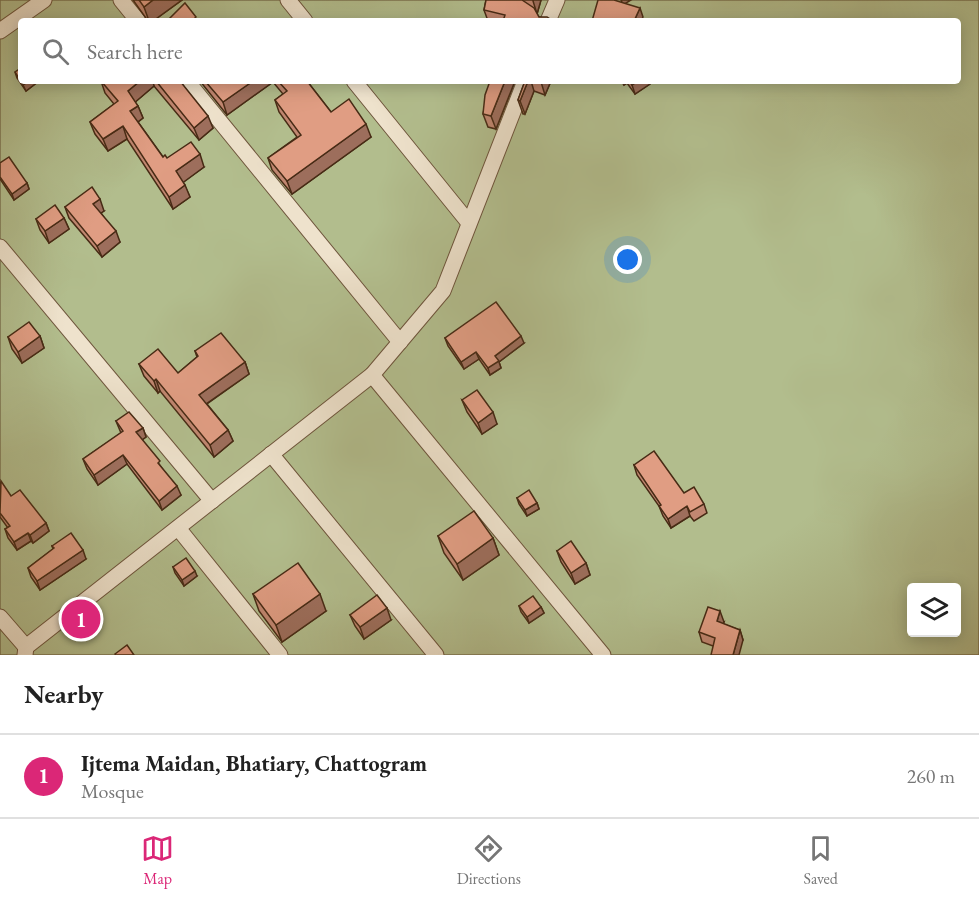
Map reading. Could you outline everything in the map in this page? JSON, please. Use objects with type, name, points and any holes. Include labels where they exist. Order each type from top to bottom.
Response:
[{"type":"street","points":[[18,18],[44,0]]},
{"type":"street","points":[[121,0],[136,18]]},
{"type":"street","points":[[288,0],[303,18]]},
{"type":"street","points":[[549,18],[557,0]]},
{"type":"street","points":[[0,31],[18,18]]},
{"type":"street","points":[[189,84],[400,342]]},
{"type":"street","points":[[356,84],[469,223]]},
{"type":"street","points":[[0,617],[25,651],[372,375],[443,291],[524,84]]},
{"type":"street","points":[[0,247],[212,501]]},
{"type":"street","points":[[372,375],[603,655]]},
{"type":"street","points":[[272,454],[436,655]]},
{"type":"street","points":[[178,528],[280,655]]},
{"type":"green space","points":[[0,0],[979,0],[979,655],[0,655]]},
{"type":"building","points":[[139,0],[153,0],[144,7]]},
{"type":"building","points":[[486,0],[522,0],[534,8],[539,17],[548,18],[504,18],[505,15],[484,10]]},
{"type":"building","points":[[598,0],[614,0],[640,8],[635,18],[593,18]]},
{"type":"building","points":[[185,3],[196,17],[195,18],[170,18]]},
{"type":"building","points":[[104,84],[136,84],[128,91],[138,106],[130,111],[163,157],[165,155],[167,158],[191,142],[200,154],[176,171],[185,185],[169,197],[123,126],[103,139],[90,122],[118,101]]},
{"type":"building","points":[[158,84],[182,84],[208,116],[194,128]]},
{"type":"building","points":[[208,84],[249,84],[223,102]]},
{"type":"building","points":[[281,84],[309,84],[331,112],[349,99],[366,124],[287,181],[268,158],[301,135],[275,100],[287,91]]},
{"type":"building","points":[[489,84],[504,84],[491,116],[483,114]]},
{"type":"building","points":[[524,84],[527,84],[520,101],[518,100]]},
{"type":"building","points":[[9,157],[27,183],[12,194],[0,177],[0,163]]},
{"type":"building","points":[[92,187],[100,199],[93,204],[116,231],[97,246],[65,207]]},
{"type":"building","points":[[55,205],[64,218],[45,231],[36,219]]},
{"type":"building","points":[[496,302],[521,336],[495,356],[499,361],[488,368],[476,352],[461,362],[445,338]]},
{"type":"building","points":[[29,322],[40,336],[18,352],[8,337]]},
{"type":"building","points":[[221,333],[245,362],[199,395],[228,430],[210,445],[156,379],[154,381],[139,364],[158,349],[178,373],[198,356],[195,351]]},
{"type":"building","points":[[477,390],[493,412],[478,423],[462,400]]},
{"type":"building","points":[[129,412],[143,428],[136,432],[177,486],[159,501],[123,455],[94,475],[83,459],[123,431],[116,421]]},
{"type":"building","points":[[654,451],[684,493],[694,487],[704,504],[690,512],[687,506],[668,519],[634,465]]},
{"type":"building","points":[[1,481],[11,496],[20,490],[46,523],[30,535],[28,533],[14,542],[5,529],[10,526],[0,513]]},
{"type":"building","points":[[529,490],[537,503],[525,510],[517,498]]},
{"type":"building","points":[[474,511],[493,538],[457,564],[438,536]]},
{"type":"building","points":[[71,533],[83,550],[37,581],[28,568],[54,548],[52,546]]},
{"type":"building","points":[[571,541],[586,563],[571,573],[557,551]]},
{"type":"building","points":[[186,558],[195,571],[182,580],[173,567]]},
{"type":"building","points":[[298,563],[320,594],[276,625],[253,594]]},
{"type":"building","points":[[377,595],[387,608],[360,627],[350,615]]},
{"type":"building","points":[[533,596],[541,607],[527,617],[519,606]]},
{"type":"building","points":[[708,607],[720,611],[717,621],[740,630],[733,655],[711,655],[715,638],[699,632]]},
{"type":"building","points":[[127,645],[134,655],[115,654]]},
{"type":"place","name":"Ijtema Maidan, Bhatiary, Chattogram","points":[[81,619]]}]
